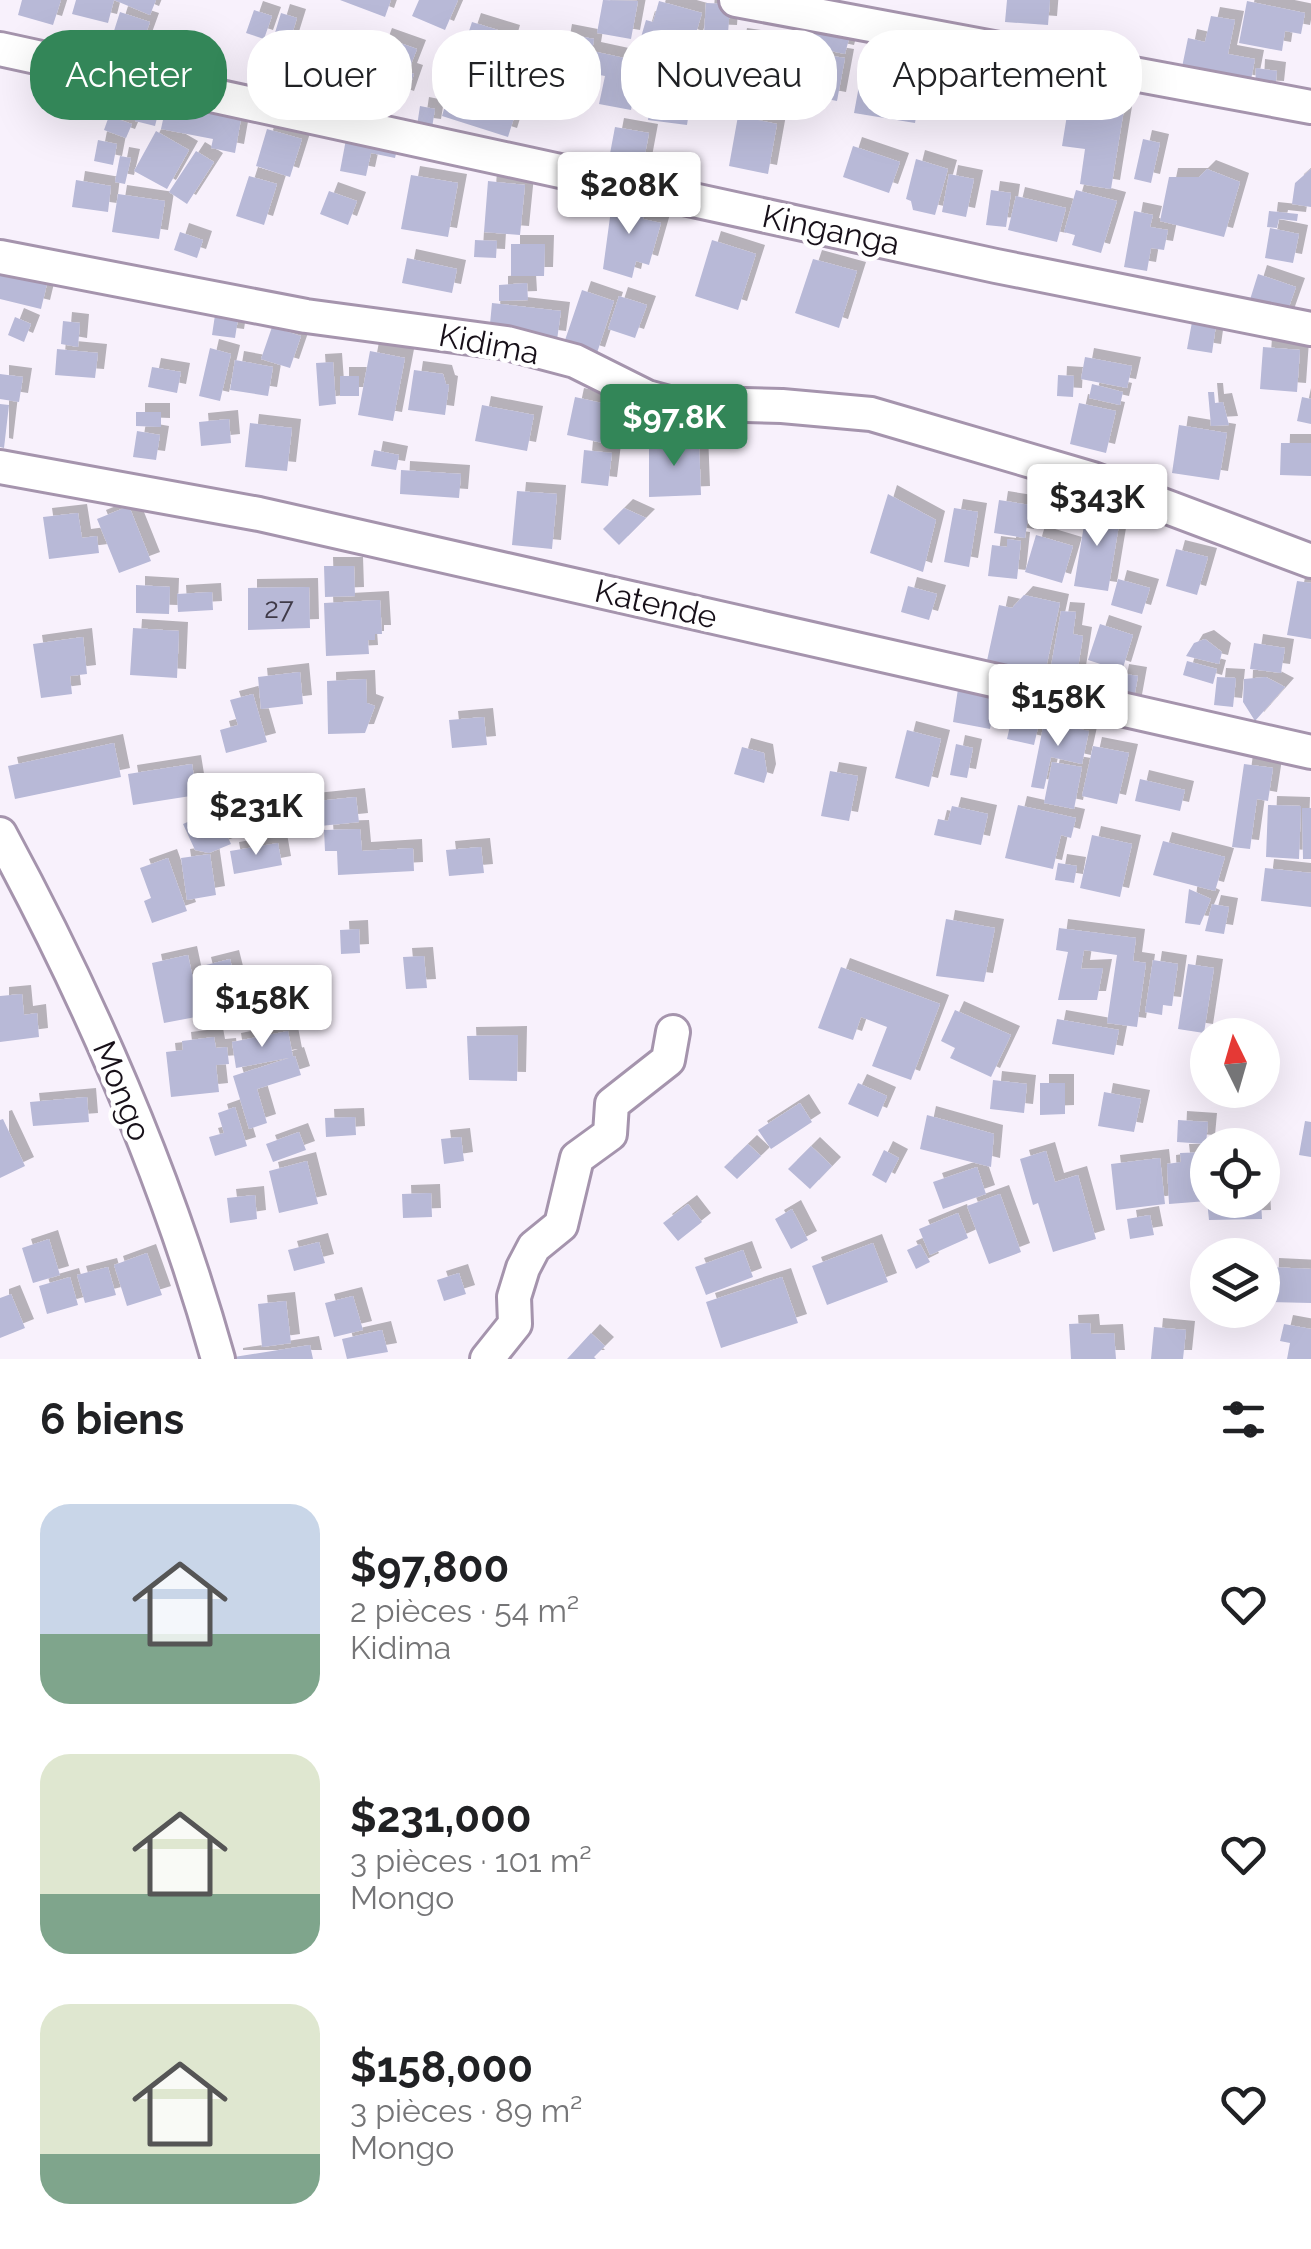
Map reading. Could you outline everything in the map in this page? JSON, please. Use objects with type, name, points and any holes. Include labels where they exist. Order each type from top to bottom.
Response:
[{"type":"street","points":[[736,0],[1311,106]]},
{"type":"street","name":"Kinganga","points":[[0,49],[996,266],[1311,329]]},
{"type":"street","name":"Kidima","points":[[0,257],[306,316],[507,343],[574,362],[668,403],[782,406],[871,414],[1093,479],[1311,561]]},
{"type":"street","name":"Katende","points":[[0,467],[259,514],[1311,752]]},
{"type":"street","name":"Mongo","points":[[2,843],[104,1042],[196,1280],[218,1359]]},
{"type":"street","points":[[487,1359],[515,1324],[514,1297],[534,1247],[561,1225],[578,1158],[610,1134],[612,1104],[668,1060],[673,1032]]},
{"type":"building","points":[[22,0],[61,0],[53,25],[18,15]]},
{"type":"building","points":[[76,0],[114,0],[108,23],[72,14]]},
{"type":"building","points":[[114,0],[156,0],[150,15]]},
{"type":"building","points":[[340,0],[391,0],[385,17]]},
{"type":"building","points":[[419,0],[458,0],[445,30],[412,16]]},
{"type":"building","points":[[603,0],[638,1],[633,30],[621,30],[621,37],[598,30]]},
{"type":"building","points":[[1007,0],[1050,0],[1048,25],[1005,22]]},
{"type":"building","points":[[659,1],[702,13],[697,30],[643,30],[646,20],[653,22]]},
{"type":"building","points":[[1247,1],[1305,13],[1301,34],[1285,31],[1282,51],[1239,43]]},
{"type":"building","points":[[706,3],[730,4],[728,30],[704,30]]},
{"type":"building","points":[[254,10],[272,16],[267,30],[247,30]]},
{"type":"building","points":[[120,12],[150,22],[147,30],[114,30]]},
{"type":"building","points":[[281,13],[297,18],[293,30],[276,30]]},
{"type":"building","points":[[1211,16],[1235,20],[1228,54],[1255,59],[1250,85],[1181,72],[1188,38],[1205,42]]},
{"type":"building","points":[[472,22],[498,30],[469,30]]},
{"type":"building","points":[[812,23],[851,31],[845,54],[837,52],[837,30],[810,30]]},
{"type":"building","points":[[601,53],[621,57],[621,108],[601,104],[605,76],[601,75]]},
{"type":"building","points":[[837,57],[845,58],[837,101]]},
{"type":"building","points":[[1256,68],[1277,71],[1275,90],[1255,89]]},
{"type":"building","points":[[420,106],[432,108],[432,128],[417,126]]},
{"type":"building","points":[[241,119],[235,153],[211,148],[213,139],[161,129],[163,120]]},
{"type":"building","points":[[108,120],[132,124],[126,138],[104,130]]},
{"type":"building","points":[[135,120],[156,120],[155,126]]},
{"type":"building","points":[[455,120],[513,120],[508,137]]},
{"type":"building","points":[[648,120],[688,120],[687,125]]},
{"type":"building","points":[[737,120],[777,124],[768,174],[729,166]]},
{"type":"building","points":[[1066,120],[1122,120],[1111,189],[1080,184],[1085,149],[1062,146]]},
{"type":"building","points":[[615,127],[649,133],[643,165],[609,159]]},
{"type":"building","points":[[267,129],[302,139],[290,177],[256,166]]},
{"type":"building","points":[[156,131],[189,150],[167,189],[134,171]]},
{"type":"building","points":[[347,134],[398,145],[395,158],[371,153],[366,176],[340,171]]},
{"type":"building","points":[[1143,139],[1160,143],[1151,183],[1134,179]]},
{"type":"building","points":[[98,140],[117,144],[113,165],[94,161]]},
{"type":"building","points":[[853,146],[900,162],[889,193],[843,177]]},
{"type":"building","points":[[196,151],[214,162],[187,204],[169,192]]},
{"type":"building","points":[[120,156],[131,158],[125,184],[115,182]]},
{"type":"building","points":[[916,159],[948,169],[935,215],[913,210],[911,201],[906,199]]},
{"type":"building","points":[[1207,169],[1240,182],[1224,237],[1160,221],[1169,177],[1199,177]]},
{"type":"building","points":[[1311,169],[1311,207],[1292,204],[1295,183]]},
{"type":"building","points":[[949,174],[974,179],[966,217],[942,212]]},
{"type":"building","points":[[411,175],[458,183],[448,237],[401,229]]},
{"type":"building","points":[[249,176],[277,184],[264,225],[236,216]]},
{"type":"building","points":[[76,180],[111,186],[108,212],[72,207]]},
{"type":"building","points":[[488,181],[525,185],[520,235],[484,232]]},
{"type":"building","points":[[991,190],[1011,193],[1006,227],[986,225]]},
{"type":"building","points":[[1076,190],[1117,201],[1101,253],[1072,245],[1075,235],[1064,232]]},
{"type":"building","points":[[329,191],[357,201],[348,225],[320,214]]},
{"type":"building","points":[[118,194],[165,201],[159,239],[112,232]]},
{"type":"building","points":[[613,195],[647,205],[643,219],[661,223],[649,265],[636,261],[632,278],[603,269]]},
{"type":"building","points":[[1016,196],[1066,208],[1057,242],[1008,230]]},
{"type":"building","points":[[1134,211],[1153,215],[1150,227],[1168,230],[1164,250],[1151,248],[1147,271],[1124,267]]},
{"type":"building","points":[[1269,211],[1298,214],[1297,221],[1279,219],[1277,228],[1267,227]]},
{"type":"building","points":[[1270,228],[1299,234],[1293,263],[1265,258]]},
{"type":"building","points":[[180,232],[203,240],[197,258],[174,250]]},
{"type":"building","points":[[475,240],[497,241],[496,258],[474,257]]},
{"type":"building","points":[[712,240],[756,254],[738,310],[695,296]]},
{"type":"building","points":[[511,244],[545,244],[544,276],[511,276]]},
{"type":"building","points":[[407,258],[457,269],[452,293],[402,283]]},
{"type":"building","points":[[813,259],[857,271],[839,328],[795,313]]},
{"type":"building","points":[[0,273],[47,284],[41,309],[0,299]]},
{"type":"building","points":[[1258,274],[1296,287],[1285,318],[1248,306]]},
{"type":"building","points":[[527,283],[528,300],[499,301],[499,285]]},
{"type":"building","points":[[582,290],[614,301],[596,356],[563,346]]},
{"type":"building","points":[[619,296],[647,305],[635,338],[608,329]]},
{"type":"building","points":[[492,303],[561,311],[557,340],[502,333],[503,325],[490,324]]},
{"type":"building","points":[[215,315],[238,319],[235,338],[212,335]]},
{"type":"building","points":[[15,317],[31,324],[24,342],[8,335]]},
{"type":"building","points":[[63,321],[80,323],[78,347],[61,344]]},
{"type":"building","points":[[1192,322],[1216,325],[1212,353],[1187,349]]},
{"type":"building","points":[[272,327],[301,336],[290,368],[261,359]]},
{"type":"building","points":[[1263,347],[1300,350],[1297,392],[1260,389]]},
{"type":"building","points":[[210,348],[231,354],[220,401],[199,396]]},
{"type":"building","points":[[57,349],[98,353],[95,378],[55,375]]},
{"type":"building","points":[[370,351],[405,358],[393,421],[358,415]]},
{"type":"building","points":[[1085,357],[1132,366],[1127,388],[1081,379]]},
{"type":"building","points":[[235,360],[273,367],[268,396],[230,390]]},
{"type":"building","points":[[333,362],[336,404],[319,406],[316,363]]},
{"type":"building","points":[[152,367],[181,372],[177,393],[148,387]]},
{"type":"building","points":[[414,370],[443,374],[449,385],[445,415],[408,410]]},
{"type":"building","points":[[0,374],[23,377],[19,402],[0,399]]},
{"type":"building","points":[[1058,375],[1074,376],[1073,397],[1057,396]]},
{"type":"building","points":[[340,376],[359,376],[359,396],[340,396]]},
{"type":"building","points":[[1092,384],[1123,392],[1120,405],[1089,398]]},
{"type":"building","points":[[1208,392],[1214,392],[1215,403],[1223,402],[1229,425],[1211,426]]},
{"type":"building","points":[[575,397],[633,410],[625,448],[567,435]]},
{"type":"building","points":[[1302,397],[1311,399],[1311,424],[1297,421]]},
{"type":"building","points":[[1079,403],[1116,411],[1106,453],[1070,444]]},
{"type":"building","points":[[0,404],[9,405],[4,448],[0,447]]},
{"type":"building","points":[[482,405],[534,415],[527,451],[475,441]]},
{"type":"building","points":[[136,412],[161,412],[161,427],[136,426]]},
{"type":"building","points":[[229,419],[231,443],[201,446],[199,422]]},
{"type":"building","points":[[250,423],[292,428],[287,471],[245,467]]},
{"type":"building","points":[[1179,425],[1227,433],[1219,480],[1172,473]]},
{"type":"building","points":[[137,431],[160,435],[156,460],[133,457]]},
{"type":"building","points":[[649,442],[699,442],[701,495],[649,497]]},
{"type":"building","points":[[1281,443],[1311,443],[1311,476],[1280,475]]},
{"type":"building","points":[[374,450],[399,455],[396,470],[371,466]]},
{"type":"building","points":[[584,450],[612,453],[608,486],[581,483]]},
{"type":"building","points":[[401,470],[461,474],[459,498],[400,494]]},
{"type":"building","points":[[517,491],[557,494],[552,549],[512,545]]},
{"type":"building","points":[[888,494],[936,520],[923,572],[870,553]]},
{"type":"building","points":[[999,500],[1030,505],[1025,538],[994,533]]},
{"type":"building","points":[[129,506],[151,561],[119,573],[97,519]]},
{"type":"building","points":[[1087,507],[1121,513],[1108,591],[1074,586]]},
{"type":"building","points":[[624,508],[646,518],[619,545],[603,529]]},
{"type":"building","points":[[954,508],[978,512],[969,567],[944,562]]},
{"type":"building","points":[[78,513],[82,538],[97,536],[99,553],[49,559],[43,517]]},
{"type":"building","points":[[1036,535],[1073,546],[1062,583],[1025,572]]},
{"type":"building","points":[[1007,539],[1021,541],[1017,579],[988,576],[992,545],[1007,547]]},
{"type":"building","points":[[1176,549],[1208,557],[1197,595],[1166,586]]},
{"type":"building","points":[[324,566],[354,566],[355,596],[325,597]]},
{"type":"building","points":[[1118,579],[1150,588],[1142,614],[1111,605]]},
{"type":"building","points":[[1297,581],[1311,583],[1311,639],[1287,635]]},
{"type":"building","points":[[136,585],[170,587],[169,614],[136,613]]},
{"type":"building","points":[[908,586],[937,594],[929,620],[901,612]]},
{"type":"building","points":[[309,587],[310,628],[248,630],[248,588]]},
{"type":"building","points":[[212,592],[213,610],[178,612],[177,594]]},
{"type":"building","points":[[1024,595],[1060,603],[1043,682],[985,670],[999,605],[1012,608]]},
{"type":"building","points":[[380,600],[382,634],[368,640],[369,654],[326,656],[324,603]]},
{"type":"building","points":[[1061,611],[1076,612],[1073,634],[1083,636],[1076,681],[1049,677]]},
{"type":"building","points":[[1100,624],[1133,635],[1122,671],[1088,660]]},
{"type":"building","points":[[133,628],[179,631],[177,678],[130,675]]},
{"type":"building","points":[[83,637],[87,674],[70,676],[72,694],[41,698],[33,644]]},
{"type":"building","points":[[1205,639],[1222,652],[1219,664],[1186,656],[1194,643]]},
{"type":"building","points":[[1254,643],[1285,648],[1281,673],[1250,669]]},
{"type":"building","points":[[1187,661],[1217,669],[1213,684],[1183,675]]},
{"type":"building","points":[[300,672],[303,704],[261,709],[258,677]]},
{"type":"building","points":[[1120,673],[1138,676],[1132,709],[1114,706]]},
{"type":"building","points":[[1217,677],[1236,678],[1233,707],[1214,705]]},
{"type":"building","points":[[1266,677],[1285,687],[1255,721],[1243,702],[1244,679]]},
{"type":"building","points":[[366,679],[367,703],[375,706],[365,733],[328,734],[327,681]]},
{"type":"building","points":[[958,689],[996,696],[990,729],[953,722]]},
{"type":"building","points":[[253,694],[267,742],[226,753],[220,730],[238,725],[230,700]]},
{"type":"building","points":[[1013,713],[1040,719],[1034,745],[1007,739]]},
{"type":"building","points":[[484,717],[487,745],[452,748],[449,720]]},
{"type":"building","points":[[1044,722],[1089,731],[1082,764],[1051,757],[1044,789],[1031,787]]},
{"type":"building","points":[[907,730],[941,739],[929,787],[895,778]]},
{"type":"building","points":[[114,743],[121,777],[15,799],[8,766]]},
{"type":"building","points":[[956,744],[973,748],[967,778],[950,775]]},
{"type":"building","points":[[1093,746],[1129,753],[1117,804],[1082,796]]},
{"type":"building","points":[[742,747],[764,753],[764,783],[734,774]]},
{"type":"building","points":[[1052,762],[1082,767],[1074,809],[1044,803]]},
{"type":"building","points":[[192,764],[197,795],[133,805],[128,774]]},
{"type":"building","points":[[1244,764],[1273,768],[1268,801],[1257,799],[1250,849],[1232,847]]},
{"type":"building","points":[[830,771],[858,776],[849,821],[821,816]]},
{"type":"building","points":[[1140,779],[1185,790],[1180,811],[1135,801]]},
{"type":"building","points":[[356,797],[359,822],[301,828],[298,803]]},
{"type":"building","points":[[267,798],[270,816],[225,825],[221,807]]},
{"type":"building","points":[[1018,805],[1076,818],[1071,838],[1061,835],[1053,869],[1005,858]]},
{"type":"building","points":[[1268,805],[1301,806],[1299,859],[1266,857]]},
{"type":"building","points":[[952,806],[988,814],[981,845],[934,835],[938,819],[948,821]]},
{"type":"building","points":[[1302,808],[1311,808],[1311,859],[1303,859]]},
{"type":"building","points":[[215,810],[231,844],[209,853],[195,850],[183,824]]},
{"type":"building","points":[[360,829],[362,851],[413,848],[414,871],[338,875],[337,851],[325,851],[324,830]]},
{"type":"building","points":[[1092,835],[1132,844],[1120,897],[1080,888]]},
{"type":"building","points":[[1163,841],[1225,857],[1215,891],[1153,875]]},
{"type":"building","points":[[278,843],[282,865],[234,874],[230,851]]},
{"type":"building","points":[[481,847],[484,873],[449,876],[446,850]]},
{"type":"building","points":[[210,854],[216,895],[187,900],[181,858]]},
{"type":"building","points":[[168,858],[187,911],[152,923],[144,901],[151,898],[140,868]]},
{"type":"building","points":[[1058,863],[1077,866],[1074,883],[1055,880]]},
{"type":"building","points":[[1265,868],[1311,873],[1311,907],[1261,901]]},
{"type":"building","points":[[1189,889],[1211,899],[1200,925],[1185,923]]},
{"type":"building","points":[[1212,904],[1229,907],[1224,934],[1205,931]]},
{"type":"building","points":[[946,919],[995,928],[984,982],[936,976]]},
{"type":"building","points":[[1059,928],[1136,938],[1133,961],[1146,963],[1137,1027],[1107,1023],[1117,955],[1084,950],[1081,969],[1103,968],[1097,1000],[1058,1000],[1068,952],[1056,950]]},
{"type":"building","points":[[359,929],[360,953],[341,954],[340,930]]},
{"type":"building","points":[[188,955],[201,1016],[164,1023],[152,963]]},
{"type":"building","points":[[424,956],[427,988],[406,989],[403,957]]},
{"type":"building","points":[[230,959],[239,995],[211,1002],[202,966]]},
{"type":"building","points":[[1153,960],[1178,964],[1172,1006],[1163,1005],[1162,1015],[1145,1012]]},
{"type":"building","points":[[1188,964],[1214,968],[1206,1018],[1190,1018],[1190,1031],[1178,1029]]},
{"type":"building","points":[[841,967],[940,1004],[911,1080],[872,1066],[887,1027],[861,1017],[853,1040],[818,1028]]},
{"type":"building","points":[[22,994],[24,1015],[37,1013],[39,1037],[0,1042],[0,996]]},
{"type":"building","points":[[955,1010],[1011,1035],[991,1077],[950,1058],[955,1048],[941,1041]]},
{"type":"building","points":[[1057,1019],[1119,1030],[1114,1055],[1052,1044]]},
{"type":"building","points":[[288,1031],[293,1057],[236,1068],[232,1042]]},
{"type":"building","points":[[518,1035],[517,1081],[469,1080],[467,1036]]},
{"type":"building","points":[[214,1037],[216,1048],[227,1047],[229,1064],[216,1065],[219,1092],[171,1097],[166,1052],[183,1050],[182,1041]]},
{"type":"building","points":[[295,1056],[301,1075],[257,1089],[267,1123],[249,1129],[233,1076]]},
{"type":"building","points":[[993,1080],[1027,1084],[1024,1113],[990,1109]]},
{"type":"building","points":[[858,1083],[887,1096],[878,1117],[848,1104]]},
{"type":"building","points":[[1040,1083],[1065,1083],[1065,1114],[1040,1115]]},
{"type":"building","points":[[1104,1092],[1141,1099],[1134,1132],[1098,1126]]},
{"type":"building","points":[[87,1097],[89,1122],[33,1126],[30,1102]]},
{"type":"building","points":[[800,1103],[812,1122],[771,1149],[758,1130]]},
{"type":"building","points":[[235,1107],[247,1146],[215,1156],[209,1137],[224,1133],[218,1113]]},
{"type":"building","points":[[927,1115],[994,1134],[991,1167],[920,1149]]},
{"type":"building","points":[[355,1117],[356,1135],[326,1137],[325,1118]]},
{"type":"building","points":[[3,1119],[25,1166],[0,1178],[0,1120]]},
{"type":"building","points":[[1178,1120],[1208,1122],[1207,1128],[1190,1128],[1190,1143],[1177,1142]]},
{"type":"building","points":[[1305,1121],[1311,1122],[1311,1157],[1299,1155]]},
{"type":"building","points":[[299,1132],[306,1150],[273,1162],[266,1144]]},
{"type":"building","points":[[461,1137],[464,1161],[444,1164],[441,1139]]},
{"type":"building","points":[[748,1144],[761,1156],[737,1179],[724,1167]]},
{"type":"building","points":[[811,1146],[832,1166],[810,1189],[788,1169]]},
{"type":"building","points":[[884,1150],[899,1158],[886,1183],[872,1175]]},
{"type":"building","points":[[1046,1151],[1055,1182],[1078,1175],[1096,1239],[1053,1252],[1038,1203],[1033,1205],[1020,1159]]},
{"type":"building","points":[[1180,1153],[1190,1153],[1190,1202],[1169,1204],[1167,1164],[1181,1162]]},
{"type":"building","points":[[1160,1158],[1165,1204],[1116,1210],[1111,1164]]},
{"type":"building","points":[[307,1161],[318,1204],[279,1213],[269,1171]]},
{"type":"building","points":[[977,1167],[986,1194],[943,1209],[933,1182]]},
{"type":"building","points":[[431,1193],[432,1217],[403,1218],[402,1194]]},
{"type":"building","points":[[1000,1194],[1021,1252],[989,1264],[967,1206]]},
{"type":"building","points":[[255,1195],[257,1219],[230,1223],[227,1198]]},
{"type":"building","points":[[688,1204],[702,1222],[678,1241],[663,1223]]},
{"type":"building","points":[[792,1209],[808,1240],[791,1249],[775,1219]]},
{"type":"building","points":[[958,1213],[968,1238],[930,1255],[919,1229]]},
{"type":"building","points":[[1150,1215],[1154,1235],[1130,1239],[1127,1219]]},
{"type":"building","points":[[1209,1218],[1262,1219],[1209,1220]]},
{"type":"building","points":[[49,1239],[60,1275],[33,1283],[22,1248]]},
{"type":"building","points":[[319,1242],[325,1263],[294,1271],[288,1250]]},
{"type":"building","points":[[873,1243],[888,1282],[827,1305],[812,1266]]},
{"type":"building","points":[[920,1244],[930,1262],[916,1269],[907,1250]]},
{"type":"building","points":[[743,1250],[753,1277],[706,1295],[695,1267]]},
{"type":"building","points":[[147,1253],[162,1295],[127,1306],[114,1265]]},
{"type":"building","points":[[108,1267],[116,1295],[85,1303],[77,1275]]},
{"type":"building","points":[[1280,1267],[1311,1269],[1311,1303],[1280,1302]]},
{"type":"building","points":[[459,1273],[466,1294],[444,1301],[437,1280]]},
{"type":"building","points":[[70,1277],[78,1305],[47,1314],[39,1286]]},
{"type":"building","points":[[782,1277],[798,1323],[721,1348],[706,1302]]},
{"type":"building","points":[[11,1294],[25,1328],[0,1338],[0,1298]]},
{"type":"building","points":[[353,1296],[363,1330],[334,1337],[325,1303]]},
{"type":"building","points":[[286,1301],[291,1343],[262,1347],[258,1304]]},
{"type":"building","points":[[1090,1323],[1091,1334],[1114,1333],[1116,1359],[1071,1359],[1069,1324]]},
{"type":"building","points":[[1284,1324],[1311,1329],[1311,1359],[1287,1359],[1290,1343],[1280,1341]]},
{"type":"building","points":[[1154,1327],[1186,1330],[1183,1359],[1151,1359]]},
{"type":"building","points":[[382,1330],[388,1352],[347,1359],[342,1339]]},
{"type":"building","points":[[591,1333],[605,1346],[596,1359],[567,1359]]},
{"type":"building","points":[[310,1345],[313,1359],[234,1359],[234,1357]]}]
